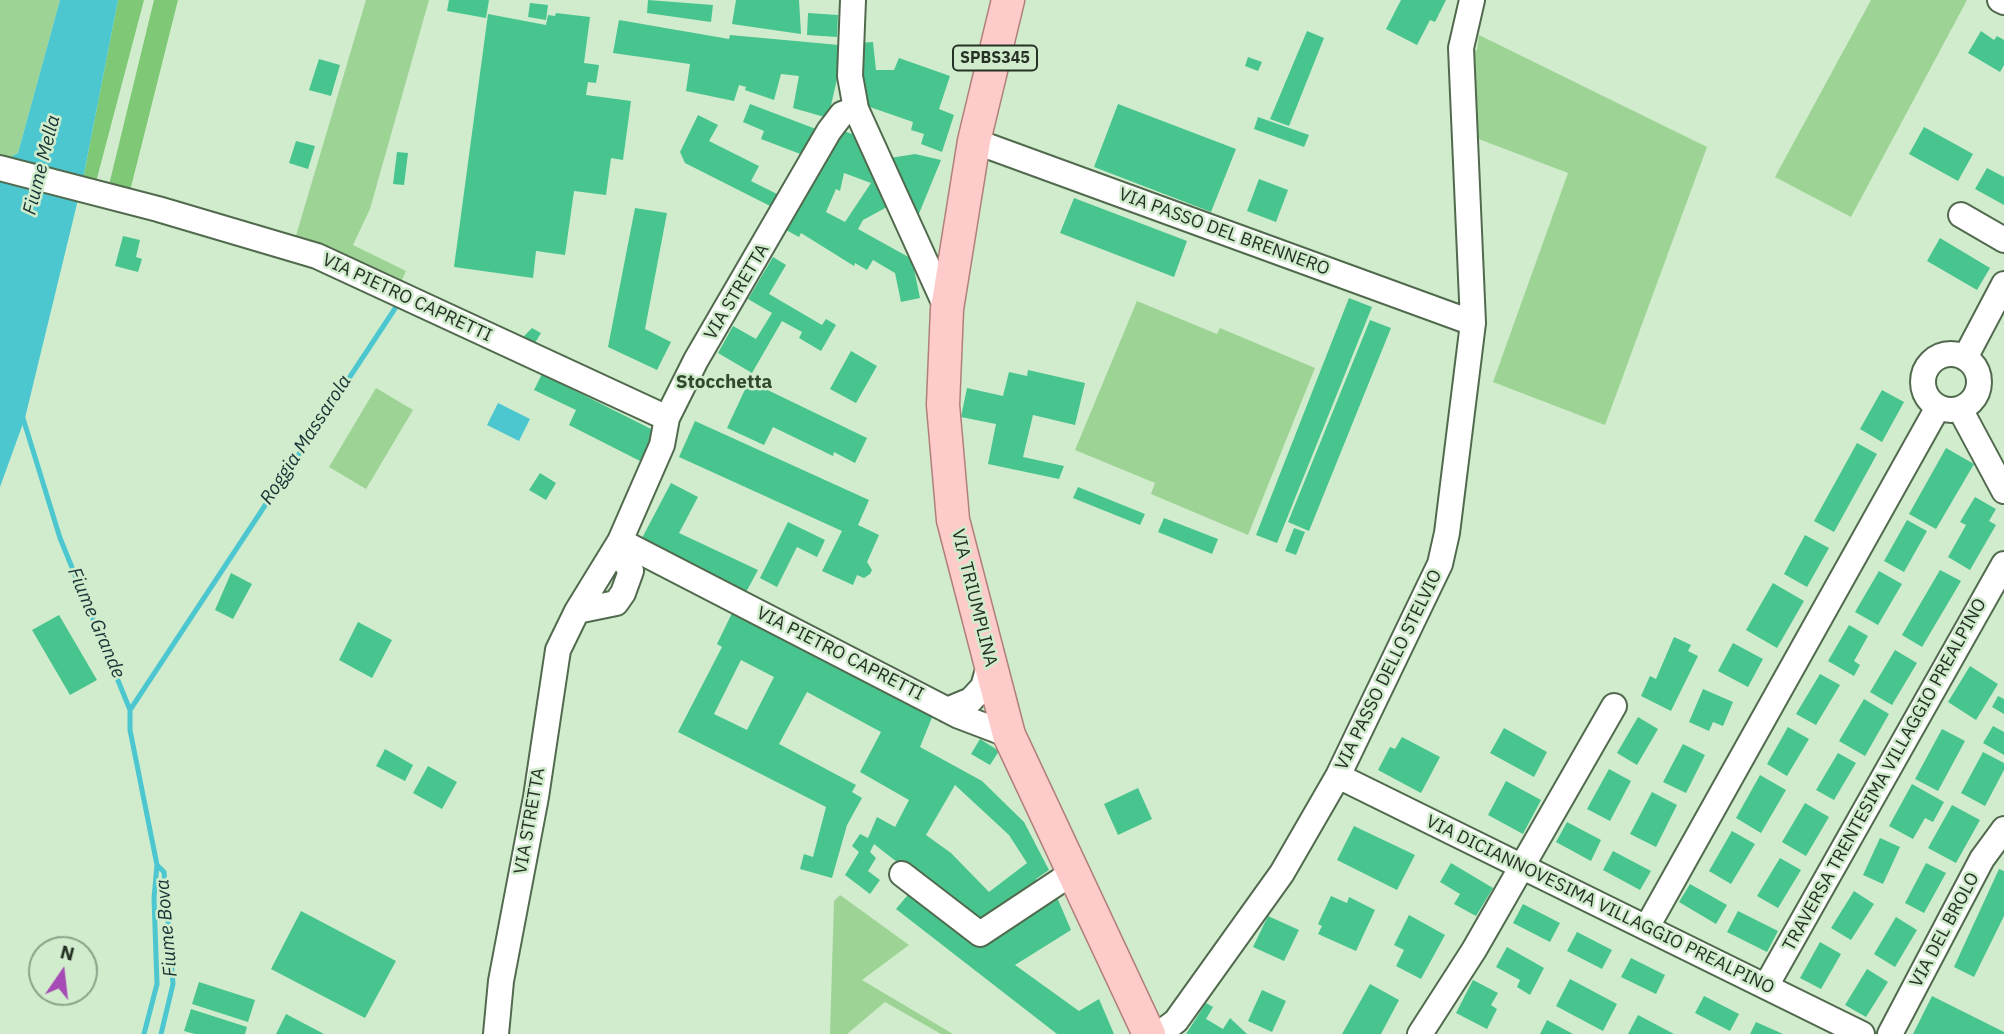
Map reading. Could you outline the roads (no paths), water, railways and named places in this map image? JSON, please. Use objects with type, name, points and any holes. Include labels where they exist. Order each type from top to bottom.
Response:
[{"type":"main road","name":"SPBS345","points":[[977,129],[990,0]]},
{"type":"main road","name":"SPBS345","points":[[977,129],[1009,0]]},
{"type":"main road","name":"VIA TRIUMPLINA","points":[[977,129],[947,309],[943,405],[953,520],[1009,734],[1149,1034]]},
{"type":"street","points":[[853,0],[849,41],[850,76],[856,109]]},
{"type":"street","name":"VIA PASSO DELLO STELVIO","points":[[1159,1034],[1176,1021],[1236,941],[1282,873],[1338,776],[1440,564],[1447,533],[1473,323],[1461,48],[1472,0]]},
{"type":"street","name":"VIA TRIUMPLINA","points":[[856,109],[947,309]]},
{"type":"street","name":"VIA STRETTA","points":[[496,1034],[500,981],[537,797],[552,675],[558,650],[577,611],[617,547],[662,445],[667,418],[696,360],[830,131],[842,114],[856,109]]},
{"type":"street","name":"VIA PASSO DEL BRENNERO","points":[[977,129],[1473,323]]},
{"type":"street","name":"VIA PIETRO CAPRETTI","points":[[0,168],[158,209],[317,256],[667,418]]},
{"type":"street","points":[[1961,215],[2004,240]]},
{"type":"street","points":[[1965,358],[2004,284]]},
{"type":"street","points":[[1647,927],[1949,408],[1975,398],[1978,389],[1977,371],[1965,358],[1948,354],[1932,362],[1926,369],[1923,377],[1926,394],[1949,408],[2004,491]]},
{"type":"street","name":"VIA PIETRO CAPRETTI","points":[[617,547],[947,710],[1009,734]]},
{"type":"street","name":"TRAVERSA TRENTESIMA VILLAGGIO PREALPINO","points":[[1766,986],[2004,564]]},
{"type":"street","points":[[947,710],[971,700],[983,687],[990,663]]},
{"type":"street","points":[[1420,1034],[1474,950],[1614,706]]},
{"type":"street","name":"VIA DICIANNOVESIMA VILLAGGIO PREALPINO","points":[[1338,776],[1862,1034]]},
{"type":"street","name":"VIA DEL BROLO","points":[[1891,1034],[1982,859],[2004,829]]},
{"type":"street","points":[[902,874],[980,934],[1072,873]]},
{"type":"water","name":"Fiume Mella","points":[[60,0],[118,0],[83,179],[25,418],[0,487],[0,177],[5,160],[18,153]]},
{"type":"water","points":[[498,403],[530,419],[519,441],[487,425]]},
{"type":"waterway","name":"Roggia Massarola","points":[[130,710],[398,304]]},
{"type":"waterway","name":"Fiume Grande","points":[[22,415],[60,538],[130,710],[130,730],[157,865],[154,898],[157,984],[144,1034]]},
{"type":"waterway","name":"Fiume Bova","points":[[157,865],[164,872],[173,984],[161,1034]]},
{"type":"district","name":"Stocchetta","points":[[724,383]]}]
